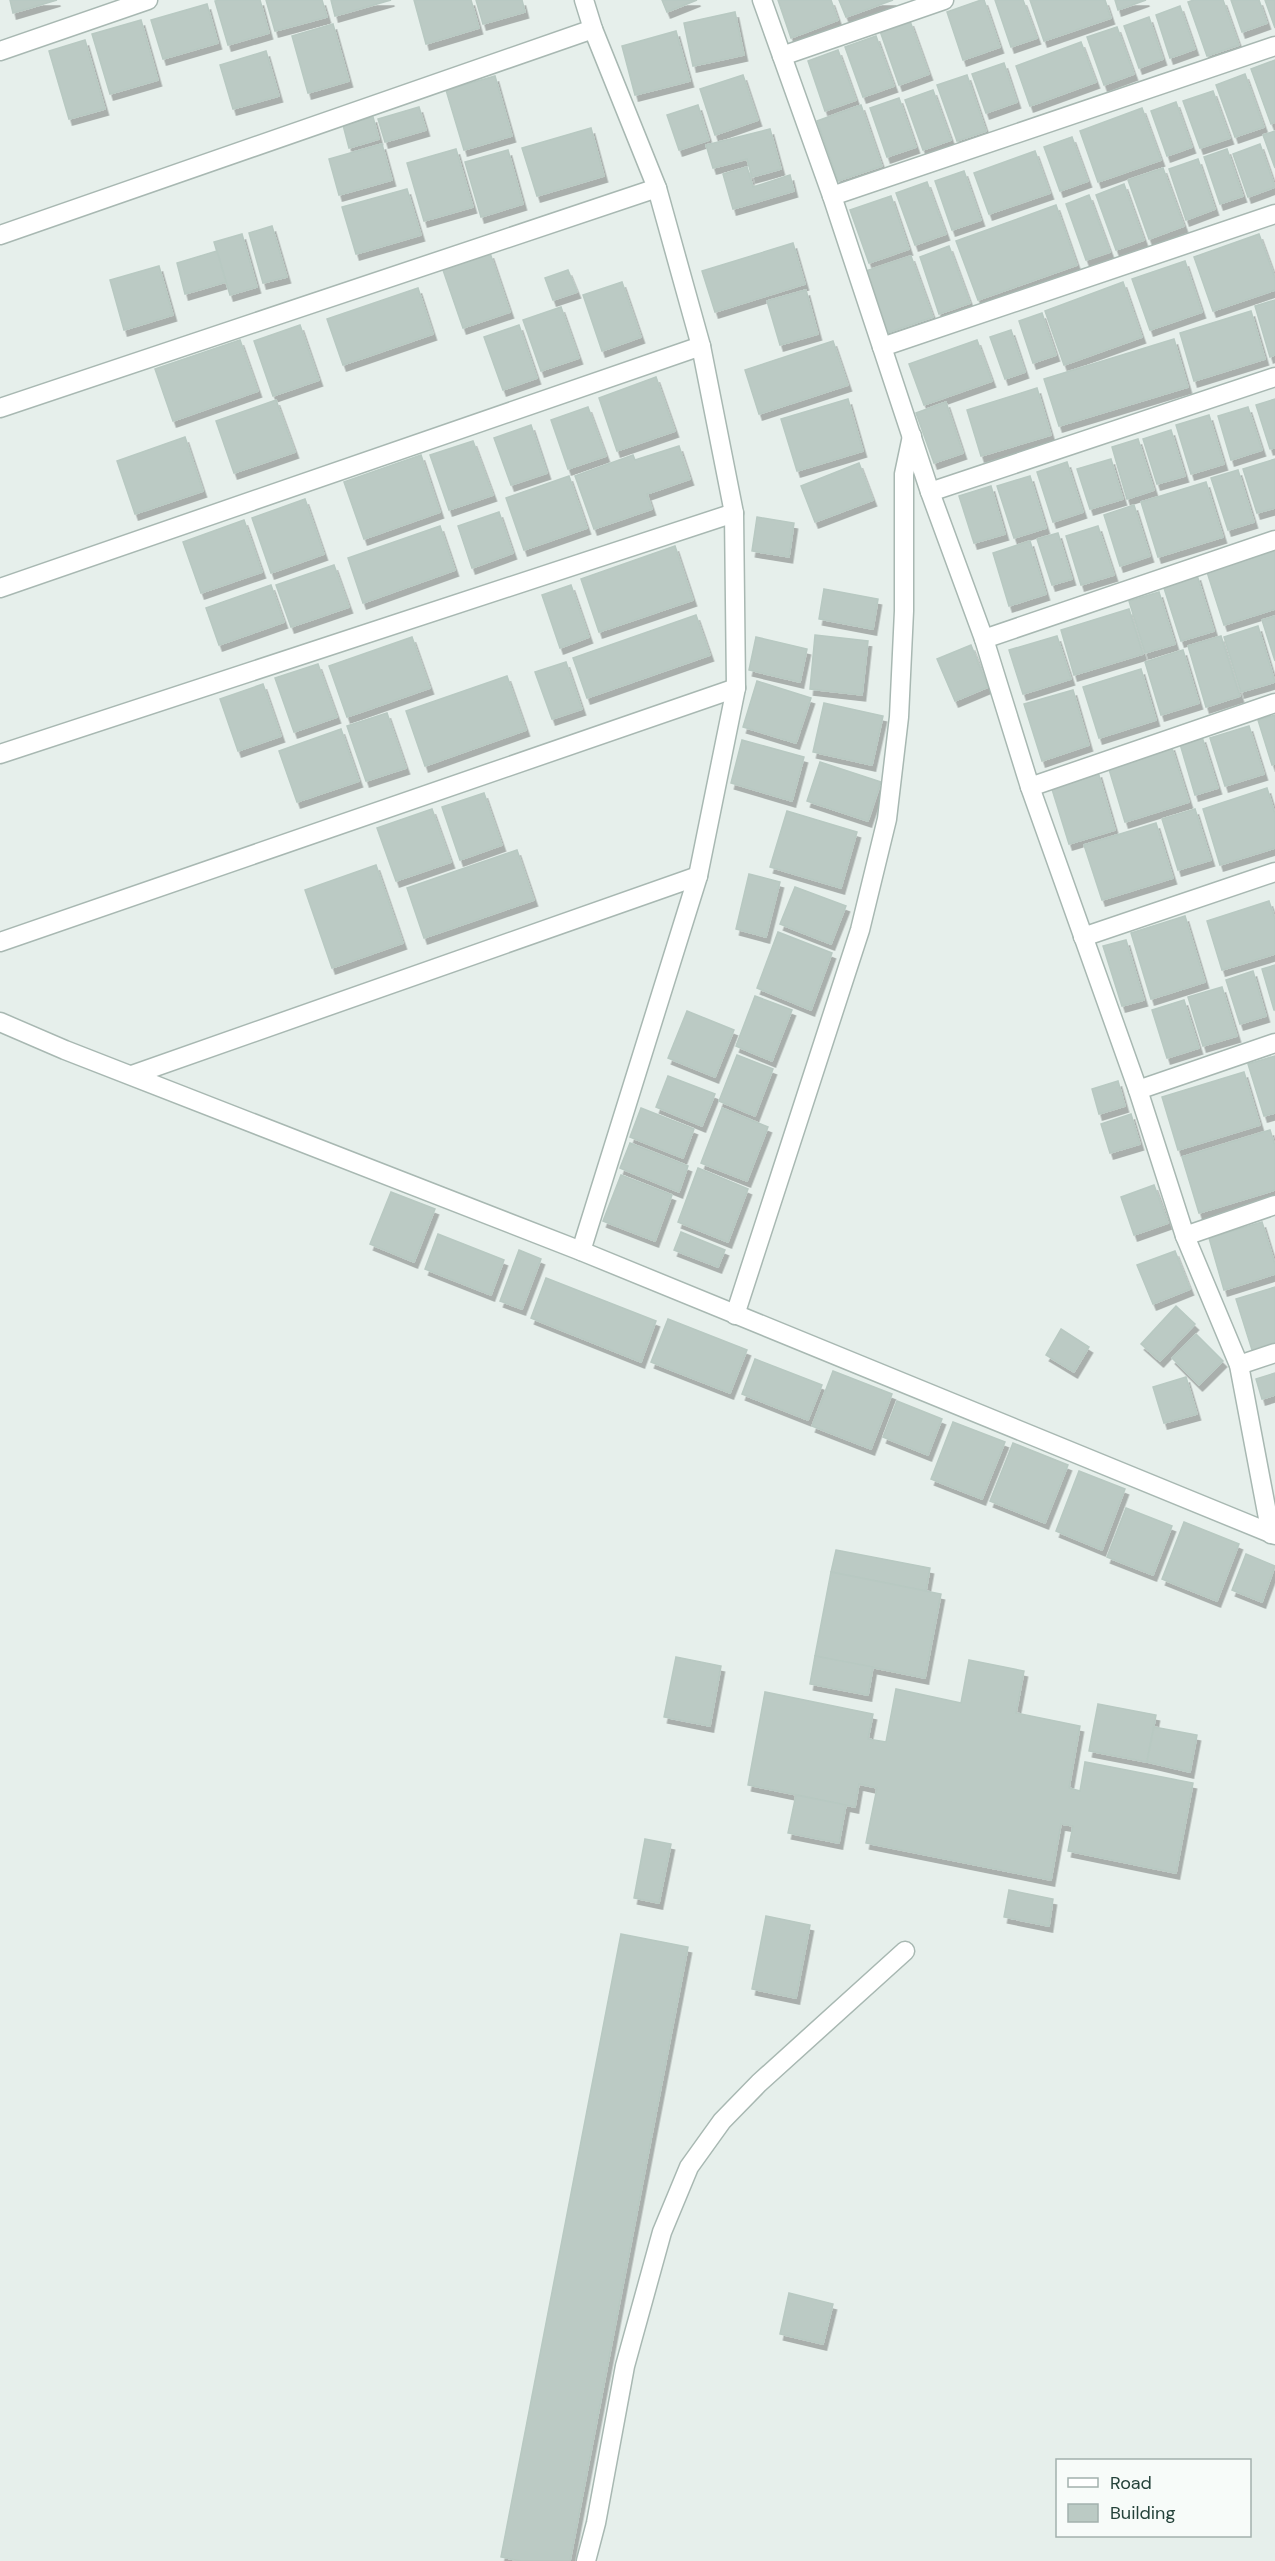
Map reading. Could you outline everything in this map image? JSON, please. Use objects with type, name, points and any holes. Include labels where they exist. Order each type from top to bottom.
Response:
[{"type":"street","points":[[0,51],[148,0]]},
{"type":"street","points":[[581,1251],[698,876],[736,688],[734,513],[701,345],[657,188],[593,29],[584,0]]},
{"type":"street","points":[[762,0],[832,196],[930,492],[984,639],[1030,787],[1138,1090],[1185,1236],[1239,1365],[1274,1534]]},
{"type":"street","points":[[782,56],[944,0]]},
{"type":"street","points":[[0,235],[593,29]]},
{"type":"street","points":[[832,196],[1275,46]]},
{"type":"street","points":[[0,408],[657,188]]},
{"type":"street","points":[[882,347],[1275,213]]},
{"type":"street","points":[[0,588],[701,345]]},
{"type":"street","points":[[930,492],[1275,377]]},
{"type":"street","points":[[735,1316],[860,930],[887,819],[899,717],[904,611],[904,474],[912,436]]},
{"type":"street","points":[[0,754],[734,513]]},
{"type":"street","points":[[984,639],[1275,540]]},
{"type":"street","points":[[0,942],[736,688]]},
{"type":"street","points":[[1030,787],[1275,703]]},
{"type":"street","points":[[1083,937],[1275,872]]},
{"type":"street","points":[[132,1075],[698,876]]},
{"type":"street","points":[[0,1022],[65,1050],[581,1251],[735,1316],[1274,1534]]},
{"type":"street","points":[[1138,1090],[1275,1043]]},
{"type":"street","points":[[1185,1236],[1275,1205]]},
{"type":"street","points":[[1239,1365],[1275,1353]]},
{"type":"street","points":[[586,2561],[625,2366],[662,2232],[689,2167],[722,2121],[759,2083],[905,1951]]},
{"type":"building","points":[[10,0],[57,0],[13,13]]},
{"type":"building","points":[[260,0],[269,33],[228,45],[215,1]]},
{"type":"building","points":[[266,0],[322,0],[327,17],[275,31]]},
{"type":"building","points":[[331,0],[391,0],[335,16]]},
{"type":"building","points":[[414,0],[471,0],[479,28],[426,44]]},
{"type":"building","points":[[476,0],[522,0],[525,12],[483,24]]},
{"type":"building","points":[[662,0],[697,0],[667,12]]},
{"type":"building","points":[[778,0],[831,0],[838,20],[791,38]]},
{"type":"building","points":[[839,0],[893,0],[846,17]]},
{"type":"building","points":[[984,0],[1000,47],[963,60],[947,12]]},
{"type":"building","points":[[995,0],[1023,0],[1037,38],[1011,47]]},
{"type":"building","points":[[1030,0],[1105,0],[1111,18],[1044,41]]},
{"type":"building","points":[[1115,0],[1146,0],[1118,10]]},
{"type":"building","points":[[1223,0],[1239,45],[1207,56],[1188,2]]},
{"type":"building","points":[[1231,0],[1259,0],[1267,23],[1242,32]]},
{"type":"building","points":[[1265,0],[1275,0],[1275,28]]},
{"type":"building","points":[[207,4],[218,43],[163,59],[151,20]]},
{"type":"building","points":[[1180,6],[1195,49],[1170,58],[1156,15]]},
{"type":"building","points":[[735,12],[744,55],[693,66],[684,23]]},
{"type":"building","points":[[1149,17],[1163,59],[1139,68],[1124,26]]},
{"type":"building","points":[[141,20],[158,80],[110,94],[92,34]]},
{"type":"building","points":[[910,21],[929,74],[899,85],[880,31]]},
{"type":"building","points":[[333,24],[349,81],[308,93],[292,36]]},
{"type":"building","points":[[1117,27],[1134,74],[1104,85],[1087,37]]},
{"type":"building","points":[[676,31],[690,81],[635,95],[622,46]]},
{"type":"building","points":[[876,36],[894,86],[863,97],[845,47]]},
{"type":"building","points":[[85,40],[105,109],[69,119],[49,51]]},
{"type":"building","points":[[1081,42],[1096,82],[1030,106],[1016,66]]},
{"type":"building","points":[[838,50],[856,100],[825,111],[808,61]]},
{"type":"building","points":[[266,51],[279,96],[233,109],[220,65]]},
{"type":"building","points":[[1275,60],[1275,122],[1271,124],[1251,69]]},
{"type":"building","points":[[1004,63],[1017,102],[986,113],[972,74]]},
{"type":"building","points":[[1245,74],[1264,127],[1235,137],[1216,85]]},
{"type":"building","points":[[743,75],[758,120],[715,135],[700,89]]},
{"type":"building","points":[[967,75],[986,131],[957,141],[937,85]]},
{"type":"building","points":[[495,76],[512,136],[464,150],[446,90]]},
{"type":"building","points":[[933,90],[951,140],[923,150],[905,100]]},
{"type":"building","points":[[1213,91],[1230,138],[1200,148],[1183,101]]},
{"type":"building","points":[[899,98],[916,147],[887,157],[870,108]]},
{"type":"building","points":[[1176,102],[1192,147],[1167,156],[1151,111]]},
{"type":"building","points":[[698,105],[709,140],[679,150],[667,115]]},
{"type":"building","points":[[861,105],[882,166],[838,181],[817,121]]},
{"type":"building","points":[[419,107],[426,130],[385,142],[378,119]]},
{"type":"building","points":[[1142,108],[1161,160],[1098,182],[1080,131]]},
{"type":"building","points":[[373,117],[379,139],[349,148],[343,125]]},
{"type":"building","points":[[591,128],[604,176],[537,196],[522,148]]},
{"type":"building","points":[[770,129],[781,169],[752,177],[747,159],[713,168],[706,145]]},
{"type":"building","points":[[1275,131],[1275,168],[1263,135]]},
{"type":"building","points":[[1072,137],[1088,181],[1060,191],[1044,147]]},
{"type":"building","points":[[382,144],[392,180],[339,195],[329,159]]},
{"type":"building","points":[[1260,144],[1275,187],[1248,197],[1233,154]]},
{"type":"building","points":[[456,149],[473,207],[424,221],[407,163]]},
{"type":"building","points":[[1227,149],[1243,196],[1220,204],[1204,157]]},
{"type":"building","points":[[508,150],[523,204],[481,217],[465,162]]},
{"type":"building","points":[[1035,151],[1050,193],[989,214],[974,173]]},
{"type":"building","points":[[1198,159],[1215,209],[1186,220],[1169,169]]},
{"type":"building","points":[[747,167],[753,187],[790,175],[794,191],[733,209],[723,174]]},
{"type":"building","points":[[1163,168],[1184,226],[1149,239],[1128,180]]},
{"type":"building","points":[[964,171],[981,220],[952,230],[935,181]]},
{"type":"building","points":[[927,182],[946,234],[915,245],[896,193]]},
{"type":"building","points":[[1124,184],[1144,240],[1116,250],[1096,195]]},
{"type":"building","points":[[407,189],[421,235],[356,254],[342,207]]},
{"type":"building","points":[[1089,195],[1110,252],[1086,260],[1066,204]]},
{"type":"building","points":[[891,196],[909,249],[869,263],[850,210]]},
{"type":"building","points":[[1056,205],[1077,265],[978,300],[956,241]]},
{"type":"building","points":[[272,226],[287,277],[263,283],[249,233]]},
{"type":"building","points":[[242,234],[257,287],[230,295],[214,242]]},
{"type":"building","points":[[1259,234],[1275,278],[1275,290],[1213,311],[1194,257]]},
{"type":"building","points":[[793,243],[805,284],[715,312],[702,271]]},
{"type":"building","points":[[949,246],[970,303],[939,314],[920,257]]},
{"type":"building","points":[[217,251],[226,282],[185,294],[177,263]]},
{"type":"building","points":[[490,253],[510,312],[463,328],[443,270]]},
{"type":"building","points":[[911,256],[933,317],[887,333],[866,271]]},
{"type":"building","points":[[1185,261],[1202,312],[1150,330],[1132,279]]},
{"type":"building","points":[[159,266],[173,315],[124,330],[110,280]]},
{"type":"building","points":[[568,270],[577,292],[553,300],[545,278]]},
{"type":"building","points":[[622,282],[641,337],[602,351],[583,295]]},
{"type":"building","points":[[1123,282],[1142,337],[1064,365],[1045,311]]},
{"type":"building","points":[[418,288],[433,334],[343,365],[327,319]]},
{"type":"building","points":[[806,290],[818,334],[780,345],[767,301]]},
{"type":"building","points":[[1275,300],[1275,355],[1270,357],[1255,306]]},
{"type":"building","points":[[561,307],[579,358],[541,371],[523,320]]},
{"type":"building","points":[[1251,311],[1265,359],[1194,381],[1180,333]]},
{"type":"building","points":[[1042,313],[1056,355],[1033,363],[1019,321]]},
{"type":"building","points":[[300,325],[319,380],[273,396],[254,341]]},
{"type":"building","points":[[519,325],[537,378],[503,390],[484,337]]},
{"type":"building","points":[[1011,330],[1025,372],[1005,379],[990,337]]},
{"type":"building","points":[[1174,339],[1188,387],[1059,426],[1044,379]]},
{"type":"building","points":[[240,340],[258,391],[173,421],[155,369]]},
{"type":"building","points":[[977,340],[992,381],[924,405],[909,364]]},
{"type":"building","points":[[833,341],[848,385],[759,414],[745,370]]},
{"type":"building","points":[[656,377],[675,431],[617,451],[599,398]]},
{"type":"building","points":[[1037,388],[1051,435],[981,456],[967,410]]},
{"type":"building","points":[[848,399],[863,451],[797,471],[781,419]]},
{"type":"building","points":[[1275,399],[1275,448],[1270,449],[1256,405]]},
{"type":"building","points":[[276,400],[295,452],[234,473],[216,421]]},
{"type":"building","points":[[946,402],[963,453],[934,463],[916,413]]},
{"type":"building","points":[[588,407],[606,456],[568,469],[551,420]]},
{"type":"building","points":[[1248,407],[1262,450],[1231,460],[1218,416]]},
{"type":"building","points":[[1209,415],[1224,464],[1191,474],[1176,425]]},
{"type":"building","points":[[531,425],[547,473],[511,485],[494,438]]},
{"type":"building","points":[[1171,430],[1185,476],[1157,484],[1143,439]]},
{"type":"building","points":[[185,437],[203,491],[135,514],[117,461]]},
{"type":"building","points":[[1138,439],[1154,490],[1127,499],[1112,447]]},
{"type":"building","points":[[473,441],[493,495],[449,510],[430,455]]},
{"type":"building","points":[[679,446],[690,479],[647,494],[652,509],[594,529],[575,476],[633,455],[635,460]]},
{"type":"building","points":[[421,455],[440,512],[364,539],[344,482]]},
{"type":"building","points":[[1111,459],[1123,499],[1090,509],[1077,469]]},
{"type":"building","points":[[1275,459],[1275,508],[1257,513],[1243,469]]},
{"type":"building","points":[[1067,462],[1083,512],[1053,522],[1037,472]]},
{"type":"building","points":[[859,463],[873,500],[815,522],[801,486]]},
{"type":"building","points":[[1238,470],[1254,522],[1228,530],[1211,478]]},
{"type":"building","points":[[569,476],[587,528],[524,550],[506,498]]},
{"type":"building","points":[[1030,476],[1046,528],[1014,538],[997,486]]},
{"type":"building","points":[[1206,482],[1223,537],[1158,557],[1141,502]]},
{"type":"building","points":[[991,486],[1005,534],[974,543],[959,496]]},
{"type":"building","points":[[305,499],[324,554],[271,573],[252,518]]},
{"type":"building","points":[[1134,505],[1150,556],[1120,566],[1104,515]]},
{"type":"building","points":[[499,512],[513,553],[472,568],[458,526]]},
{"type":"building","points":[[757,517],[794,523],[789,557],[752,551]]},
{"type":"building","points":[[244,520],[262,572],[201,593],[183,542]]},
{"type":"building","points":[[440,526],[455,570],[363,603],[348,558]]},
{"type":"building","points":[[1098,526],[1114,575],[1081,585],[1066,536]]},
{"type":"building","points":[[1058,533],[1072,579],[1052,585],[1037,539]]},
{"type":"building","points":[[1030,541],[1046,594],[1009,606],[993,553]]},
{"type":"building","points":[[675,546],[693,600],[599,632],[581,579]]},
{"type":"building","points":[[1275,551],[1275,609],[1224,625],[1207,572]]},
{"type":"building","points":[[334,565],[349,607],[291,627],[276,585]]},
{"type":"building","points":[[1197,575],[1214,631],[1181,641],[1163,585]]},
{"type":"building","points":[[271,585],[284,622],[219,645],[206,608]]},
{"type":"building","points":[[571,585],[589,637],[560,648],[542,595]]},
{"type":"building","points":[[824,589],[878,599],[873,629],[819,619]]},
{"type":"building","points":[[1159,592],[1175,644],[1145,653],[1129,601]]},
{"type":"building","points":[[1129,609],[1143,654],[1074,675],[1061,630]]},
{"type":"building","points":[[696,615],[710,655],[587,698],[573,658]]},
{"type":"building","points":[[1275,616],[1275,661],[1262,620]]},
{"type":"building","points":[[1258,626],[1275,682],[1241,692],[1224,637]]},
{"type":"building","points":[[815,635],[868,641],[862,695],[810,689]]},
{"type":"building","points":[[1057,636],[1071,679],[1023,694],[1009,650]]},
{"type":"building","points":[[1221,636],[1240,696],[1206,707],[1188,646]]},
{"type":"building","points":[[412,637],[430,688],[347,717],[329,666]]},
{"type":"building","points":[[756,637],[807,649],[800,682],[749,670]]},
{"type":"building","points":[[971,645],[988,687],[955,701],[937,659]]},
{"type":"building","points":[[1183,650],[1199,703],[1161,715],[1145,662]]},
{"type":"building","points":[[566,662],[582,709],[552,719],[535,672]]},
{"type":"building","points":[[318,664],[337,717],[294,732],[275,678]]},
{"type":"building","points":[[1141,669],[1156,720],[1099,738],[1083,687]]},
{"type":"building","points":[[507,676],[526,730],[425,766],[406,711]]},
{"type":"building","points":[[757,681],[811,698],[796,743],[743,727]]},
{"type":"building","points":[[263,684],[281,736],[238,751],[220,699]]},
{"type":"building","points":[[1073,690],[1089,745],[1042,761],[1024,704]]},
{"type":"building","points":[[824,703],[883,716],[872,765],[813,752]]},
{"type":"building","points":[[387,713],[406,768],[366,781],[347,726]]},
{"type":"building","points":[[1275,715],[1275,764],[1272,765],[1258,720]]},
{"type":"building","points":[[1249,726],[1264,774],[1225,786],[1210,738]]},
{"type":"building","points":[[341,729],[359,781],[297,802],[279,751]]},
{"type":"building","points":[[1202,737],[1218,788],[1195,795],[1180,744]]},
{"type":"building","points":[[742,740],[804,757],[792,801],[731,783]]},
{"type":"building","points":[[1171,745],[1189,802],[1125,822],[1108,766]]},
{"type":"building","points":[[820,762],[881,782],[868,821],[807,801]]},
{"type":"building","points":[[1098,772],[1115,830],[1069,844],[1051,786]]},
{"type":"building","points":[[1267,788],[1275,814],[1275,848],[1220,865],[1203,809]]},
{"type":"building","points":[[484,793],[502,845],[460,860],[442,807]]},
{"type":"building","points":[[432,809],[451,862],[396,881],[377,828]]},
{"type":"building","points":[[1195,809],[1211,860],[1178,870],[1162,819]]},
{"type":"building","points":[[787,811],[857,832],[841,888],[770,867]]},
{"type":"building","points":[[1156,823],[1173,878],[1102,900],[1084,845]]},
{"type":"building","points":[[517,850],[534,900],[424,938],[407,888]]},
{"type":"building","points":[[376,865],[403,943],[332,968],[305,890]]},
{"type":"building","points":[[749,874],[780,882],[766,937],[736,929]]},
{"type":"building","points":[[795,887],[846,906],[831,944],[780,924]]},
{"type":"building","points":[[1269,901],[1275,919],[1275,954],[1222,970],[1207,921]]},
{"type":"building","points":[[1185,916],[1205,982],[1151,999],[1131,933]]},
{"type":"building","points":[[778,932],[832,953],[811,1010],[757,988]]},
{"type":"building","points":[[1126,940],[1144,1000],[1122,1006],[1103,946]]},
{"type":"building","points":[[1275,965],[1275,1010],[1274,1010],[1262,969]]},
{"type":"building","points":[[1253,971],[1266,1016],[1240,1024],[1226,980]]},
{"type":"building","points":[[1222,987],[1237,1036],[1203,1046],[1188,997]]},
{"type":"building","points":[[755,996],[792,1010],[772,1061],[736,1046]]},
{"type":"building","points":[[1184,1000],[1199,1048],[1167,1058],[1152,1010]]},
{"type":"building","points":[[687,1011],[734,1030],[715,1077],[668,1058]]},
{"type":"building","points":[[737,1055],[773,1069],[755,1116],[719,1101]]},
{"type":"building","points":[[1275,1056],[1275,1113],[1264,1116],[1248,1064]]},
{"type":"building","points":[[1244,1072],[1260,1125],[1178,1150],[1162,1097]]},
{"type":"building","points":[[668,1076],[715,1094],[702,1126],[656,1107]]},
{"type":"building","points":[[1118,1081],[1125,1106],[1099,1114],[1092,1089]]},
{"type":"building","points":[[641,1108],[694,1129],[683,1158],[630,1137]]},
{"type":"building","points":[[722,1108],[768,1127],[747,1181],[701,1163]]},
{"type":"building","points":[[1131,1114],[1140,1144],[1110,1153],[1101,1124]]},
{"type":"building","points":[[1270,1130],[1275,1146],[1275,1190],[1199,1213],[1182,1157]]},
{"type":"building","points":[[630,1143],[688,1166],[679,1192],[620,1168]]},
{"type":"building","points":[[698,1168],[748,1189],[728,1242],[678,1222]]},
{"type":"building","points":[[621,1175],[672,1195],[655,1241],[603,1221]]},
{"type":"building","points":[[1154,1185],[1168,1223],[1134,1235],[1121,1197]]},
{"type":"building","points":[[391,1192],[435,1209],[414,1262],[370,1244]]},
{"type":"building","points":[[1262,1222],[1275,1264],[1275,1274],[1224,1290],[1209,1238]]},
{"type":"building","points":[[681,1232],[725,1250],[718,1267],[674,1250]]},
{"type":"building","points":[[438,1234],[504,1260],[491,1295],[425,1269]]},
{"type":"building","points":[[519,1250],[541,1259],[522,1309],[500,1301]]},
{"type":"building","points":[[1175,1251],[1190,1289],[1153,1304],[1137,1265]]},
{"type":"building","points":[[546,1278],[656,1321],[641,1362],[531,1318]]},
{"type":"building","points":[[1275,1287],[1275,1346],[1253,1353],[1236,1299]]},
{"type":"building","points":[[1176,1306],[1195,1324],[1160,1361],[1141,1344]]},
{"type":"building","points":[[668,1319],[747,1350],[730,1393],[651,1362]]},
{"type":"building","points":[[1061,1329],[1089,1347],[1074,1372],[1046,1355]]},
{"type":"building","points":[[1196,1334],[1223,1361],[1199,1385],[1172,1358]]},
{"type":"building","points":[[755,1359],[822,1385],[808,1420],[742,1394]]},
{"type":"building","points":[[833,1371],[892,1394],[871,1449],[812,1426]]},
{"type":"building","points":[[1275,1373],[1275,1395],[1262,1399],[1256,1379]]},
{"type":"building","points":[[1186,1377],[1197,1414],[1164,1423],[1153,1387]]},
{"type":"building","points":[[897,1401],[942,1419],[928,1455],[883,1437]]},
{"type":"building","points":[[953,1422],[1005,1442],[982,1499],[931,1479]]},
{"type":"building","points":[[1013,1443],[1068,1465],[1045,1523],[990,1501]]},
{"type":"building","points":[[1079,1471],[1125,1489],[1102,1550],[1056,1531]]},
{"type":"building","points":[[1126,1508],[1172,1526],[1153,1575],[1107,1557]]},
{"type":"building","points":[[1184,1522],[1239,1544],[1217,1601],[1162,1579]]},
{"type":"building","points":[[836,1550],[930,1568],[926,1591],[831,1572]]},
{"type":"building","points":[[1246,1554],[1275,1566],[1262,1602],[1232,1590]]},
{"type":"building","points":[[831,1572],[941,1594],[925,1678],[815,1656]]},
{"type":"building","points":[[815,1656],[873,1667],[868,1695],[810,1684]]},
{"type":"building","points":[[676,1657],[721,1666],[710,1726],[664,1717]]},
{"type":"building","points":[[969,1660],[1024,1671],[1016,1713],[1080,1726],[1069,1788],[1080,1791],[1085,1762],[1193,1783],[1176,1873],[1068,1851],[1073,1826],[1061,1824],[1051,1880],[866,1843],[877,1788],[859,1784],[855,1807],[748,1785],[765,1692],[873,1714],[868,1739],[886,1742],[896,1689],[961,1703]]},
{"type":"building","points":[[1098,1704],[1156,1715],[1147,1762],[1089,1751]]},
{"type":"building","points":[[1154,1727],[1197,1735],[1190,1772],[1147,1762]]},
{"type":"building","points":[[796,1795],[846,1805],[839,1843],[788,1833]]},
{"type":"building","points":[[645,1839],[671,1844],[659,1903],[634,1898]]},
{"type":"building","points":[[1009,1890],[1053,1899],[1049,1926],[1004,1917]]},
{"type":"building","points":[[766,1916],[810,1925],[796,1998],[752,1989]]},
{"type":"building","points":[[621,1934],[688,1947],[570,2561],[521,2561],[501,2557]]},
{"type":"building","points":[[789,2293],[833,2304],[823,2344],[780,2334]]}]
